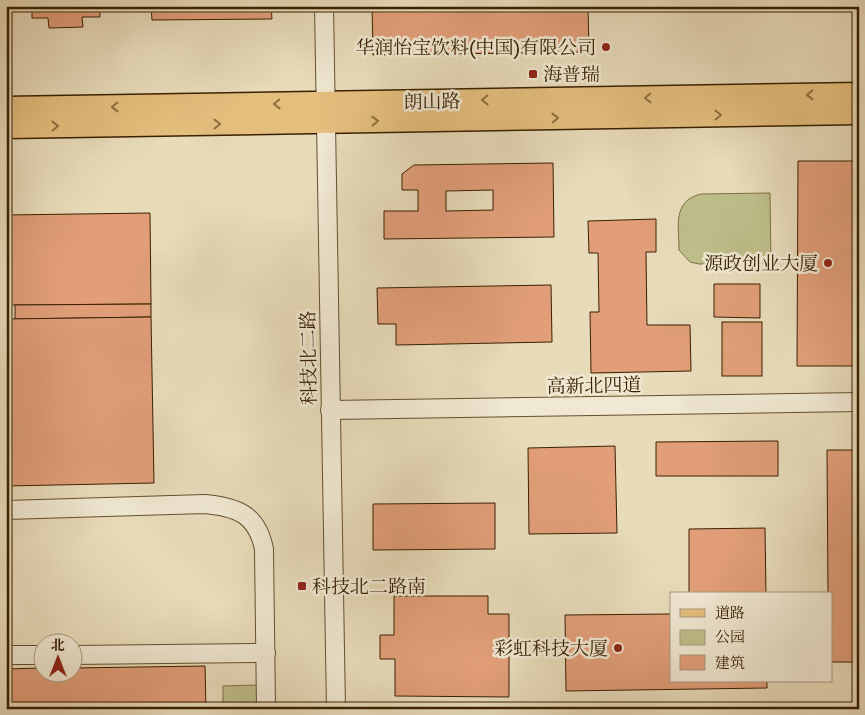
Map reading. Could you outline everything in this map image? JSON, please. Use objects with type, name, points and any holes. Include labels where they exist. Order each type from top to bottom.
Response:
[{"type":"main road","name":"朗山路","points":[[6,127],[326,112],[859,94]]},
{"type":"main road","name":"朗山路","points":[[6,108],[326,112],[859,113]]},
{"type":"street","name":"科技北二路","points":[[324,6],[336,709]]},
{"type":"street","name":"高新北四道","points":[[330,410],[859,402]]},
{"type":"street","points":[[6,510],[205,504],[224,506],[239,511],[251,520],[260,533],[264,549],[266,709]]},
{"type":"street","points":[[82,655],[266,653]]},
{"type":"street","points":[[6,655],[32,655]]},
{"type":"green space","points":[[770,193],[771,263],[699,264],[690,262],[679,250],[679,216],[685,202],[692,197],[701,194]]},
{"type":"green space","points":[[257,685],[258,709],[223,709],[223,686]]},
{"type":"building","points":[[7,6],[100,6],[100,17],[82,17],[83,27],[49,28],[48,18],[32,18],[32,8],[7,9]]},
{"type":"building","points":[[151,6],[271,6],[272,19],[152,20]]},
{"type":"building","points":[[372,6],[588,6],[589,52],[373,55]]},
{"type":"building","name":"源政创业大厦","points":[[798,161],[859,161],[859,366],[797,366]]},
{"type":"building","points":[[553,163],[554,237],[384,239],[384,211],[418,211],[418,190],[402,190],[402,174],[414,165]],"holes":[[[493,190],[493,210],[446,211],[446,191]]]},
{"type":"building","points":[[150,213],[151,304],[6,305],[6,215]]},
{"type":"building","points":[[656,219],[656,252],[646,252],[647,325],[690,325],[691,371],[591,373],[590,312],[599,312],[598,253],[589,253],[588,221]]},
{"type":"building","points":[[714,284],[760,284],[760,318],[714,317]]},
{"type":"building","points":[[551,285],[552,342],[396,345],[396,324],[378,324],[377,288]]},
{"type":"building","points":[[151,304],[151,317],[15,319],[15,305]]},
{"type":"building","points":[[151,317],[154,483],[6,486],[6,319]]},
{"type":"building","points":[[722,322],[762,322],[762,376],[722,376]]},
{"type":"building","points":[[778,441],[778,476],[656,476],[656,442]]},
{"type":"building","points":[[615,446],[617,533],[529,534],[528,448]]},
{"type":"building","points":[[827,450],[859,450],[859,662],[832,662],[832,592],[828,592]]},
{"type":"building","points":[[495,503],[495,549],[373,550],[373,504]]},
{"type":"building","points":[[765,528],[766,592],[689,592],[689,529]]},
{"type":"building","points":[[394,596],[488,596],[488,614],[509,614],[509,697],[395,696],[395,659],[380,659],[380,635],[394,635]]},
{"type":"building","name":"彩虹科技大厦","points":[[670,614],[670,682],[767,682],[767,688],[566,691],[565,615]]},
{"type":"building","points":[[205,666],[206,709],[6,709],[6,669],[32,668],[32,682],[82,682],[82,668]]},
{"type":"place","name":"华润怡宝饮料(中国)有限公司","points":[[606,47]]},
{"type":"place","name":"海普瑞","points":[[533,74]]},
{"type":"place","name":"源政创业大厦","points":[[828,263]]},
{"type":"place","name":"科技北二路南","points":[[302,586]]},
{"type":"place","name":"彩虹科技大厦","points":[[618,648]]}]
